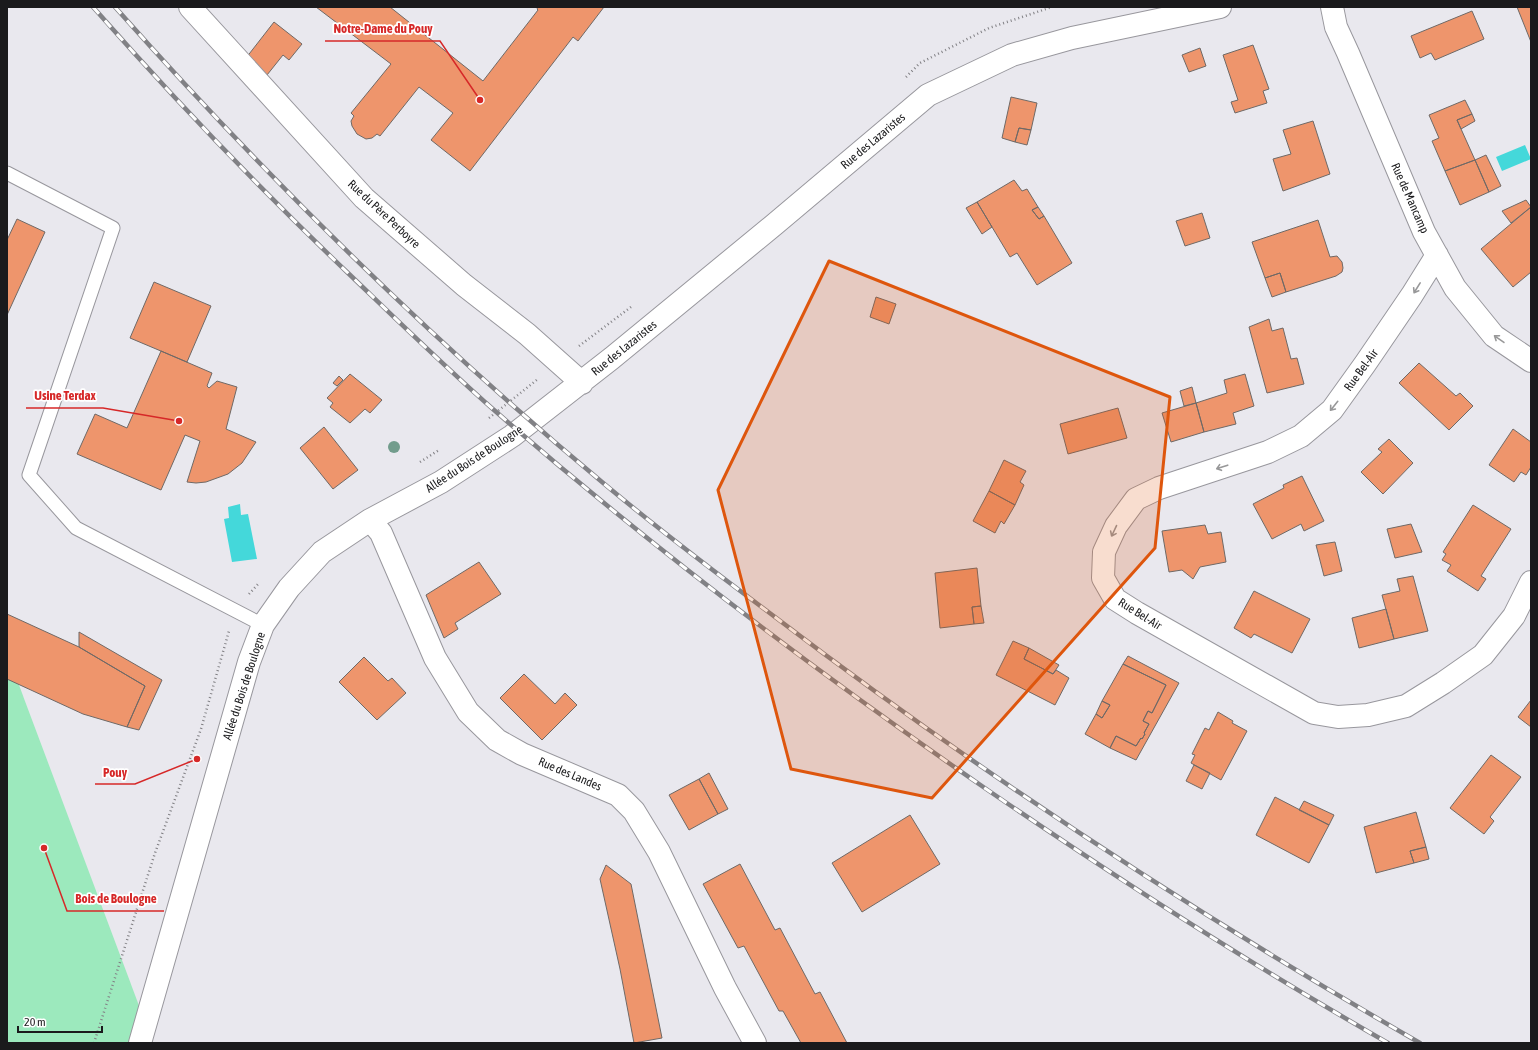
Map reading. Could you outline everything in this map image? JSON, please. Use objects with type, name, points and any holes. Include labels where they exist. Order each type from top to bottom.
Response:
[{"type":"street","name":"Rue du Père Perboyre","points":[[190,7],[364,198],[464,285],[526,334],[582,383]]},
{"type":"street","name":"Rue des Lazaristes","points":[[582,383],[775,224],[928,95],[1012,55],[1072,38],[1220,7]]},
{"type":"street","name":"Rue de Mancamp","points":[[1332,7],[1336,27],[1424,232],[1455,288],[1494,336],[1531,361]]},
{"type":"street","name":"Rue Bel-Air","points":[[1437,255],[1412,295],[1332,410],[1301,436],[1268,452],[1158,488],[1136,499],[1116,526],[1104,552],[1103,578],[1115,599],[1137,613],[1314,714],[1338,717],[1368,715],[1406,706],[1443,683],[1483,654],[1514,616],[1531,582]]},
{"type":"street","name":"Allée du Bois de Boulogne","points":[[140,1043],[249,662],[264,625],[289,588],[322,552],[370,520],[441,482],[480,457],[512,436],[582,383]]},
{"type":"street","name":"Rue des Landes","points":[[370,520],[381,533],[435,658],[468,712],[497,740],[522,754],[618,795],[634,812],[659,852],[725,988],[755,1043]]},
{"type":"lane","points":[[7,173],[113,228],[29,475],[76,528],[264,625]]},
{"type":"highlighted area","points":[[829,261],[1170,397],[1155,548],[932,798],[791,769],[718,490]]},
{"type":"green space","points":[[7,653],[153,1043],[7,1043]]},
{"type":"water","points":[[1525,145],[1531,159],[1502,171],[1496,157]]},
{"type":"water","points":[[240,504],[241,515],[248,514],[257,559],[232,562],[224,519],[229,518],[228,507]]},
{"type":"building","points":[[316,7],[390,7],[483,81],[538,10],[538,7],[604,7],[578,41],[573,37],[470,171],[431,140],[453,113],[419,87],[380,136],[377,134],[372,138],[366,139],[357,134],[352,126],[351,121],[354,116],[351,113],[391,64]]},
{"type":"building","points":[[1517,7],[1531,7],[1531,42]]},
{"type":"building","points":[[1472,11],[1484,39],[1435,60],[1431,53],[1420,58],[1411,36]]},
{"type":"building","points":[[274,22],[302,44],[289,60],[283,55],[267,75],[246,58]]},
{"type":"building","points":[[1253,45],[1269,89],[1263,91],[1267,103],[1235,113],[1231,102],[1238,100],[1223,55]]},
{"type":"building","points":[[1200,48],[1206,66],[1189,72],[1182,55]]},
{"type":"building","points":[[1011,97],[1037,103],[1031,130],[1019,128],[1015,142],[1002,138]]},
{"type":"building","points":[[1465,100],[1472,114],[1457,120],[1475,160],[1445,171],[1432,141],[1439,138],[1429,115]]},
{"type":"building","points":[[1472,114],[1475,121],[1461,129],[1457,120]]},
{"type":"building","points":[[1313,121],[1330,174],[1283,191],[1273,159],[1291,154],[1283,130]]},
{"type":"building","points":[[1019,128],[1031,130],[1027,145],[1015,142]]},
{"type":"building","points":[[1486,155],[1501,186],[1489,192],[1475,160]]},
{"type":"building","points":[[1475,160],[1489,192],[1460,205],[1445,171]]},
{"type":"building","points":[[1014,180],[1022,191],[1027,189],[1038,207],[1032,210],[1039,219],[1044,216],[1072,263],[1037,285],[1017,253],[1010,257],[977,202]]},
{"type":"building","points":[[1526,200],[1531,207],[1511,223],[1502,211]]},
{"type":"building","points":[[977,202],[992,227],[982,234],[966,208]]},
{"type":"building","points":[[1038,207],[1044,216],[1039,219],[1032,210]]},
{"type":"building","points":[[1531,207],[1531,272],[1513,287],[1481,249]]},
{"type":"building","points":[[1202,213],[1210,238],[1185,246],[1176,221]]},
{"type":"building","points":[[17,219],[45,232],[7,315],[7,240]]},
{"type":"building","points":[[1318,220],[1330,257],[1337,256],[1342,262],[1342,272],[1336,276],[1286,292],[1280,273],[1265,278],[1252,242]]},
{"type":"building","points":[[1280,273],[1286,292],[1272,297],[1265,278]]},
{"type":"building","points":[[154,282],[211,306],[187,362],[130,338]]},
{"type":"building","points":[[876,297],[896,304],[889,324],[870,317]]},
{"type":"building","points":[[1269,319],[1272,331],[1283,328],[1291,359],[1297,358],[1304,384],[1267,393],[1249,327]]},
{"type":"building","points":[[161,351],[212,373],[207,386],[209,388],[217,381],[237,387],[226,429],[256,442],[242,463],[228,474],[206,482],[187,482],[200,441],[185,435],[161,490],[77,454],[95,414],[127,428]]},
{"type":"building","points":[[1419,363],[1456,396],[1460,393],[1473,406],[1449,430],[1399,383]]},
{"type":"building","points":[[350,374],[382,400],[370,413],[365,409],[350,423],[330,407],[333,403],[327,398]]},
{"type":"building","points":[[1245,374],[1254,406],[1233,413],[1236,424],[1204,432],[1196,403],[1227,393],[1224,380]]},
{"type":"building","points":[[339,376],[343,380],[337,386],[333,383]]},
{"type":"building","points":[[1192,387],[1196,403],[1184,406],[1180,391]]},
{"type":"building","points":[[1196,403],[1204,432],[1171,442],[1162,413]]},
{"type":"building","points":[[1118,408],[1127,438],[1068,454],[1060,424]]},
{"type":"building","points":[[324,427],[358,470],[333,489],[300,448]]},
{"type":"building","points":[[1513,429],[1531,442],[1531,467],[1526,475],[1521,472],[1514,482],[1489,465]]},
{"type":"building","points":[[1389,439],[1413,463],[1383,494],[1361,472],[1382,452],[1378,449]]},
{"type":"building","points":[[1004,460],[1026,471],[1020,482],[1024,485],[1015,505],[989,491]]},
{"type":"building","points":[[1302,476],[1324,521],[1304,531],[1301,524],[1272,539],[1253,504],[1284,488],[1283,485]]},
{"type":"building","points":[[989,491],[1015,505],[1004,524],[1001,521],[995,533],[973,521]]},
{"type":"building","points":[[1473,505],[1511,529],[1481,576],[1486,579],[1478,591],[1447,571],[1451,565],[1442,560],[1446,554],[1443,552]]},
{"type":"building","points":[[1411,524],[1422,552],[1395,558],[1387,529]]},
{"type":"building","points":[[1205,525],[1208,534],[1221,532],[1226,562],[1200,567],[1193,579],[1182,570],[1169,572],[1162,531]]},
{"type":"building","points":[[1335,542],[1342,571],[1324,576],[1316,545]]},
{"type":"building","points":[[479,562],[501,594],[455,623],[458,629],[444,638],[426,595]]},
{"type":"building","points":[[977,568],[981,606],[972,607],[974,624],[940,628],[935,573]]},
{"type":"building","points":[[1413,576],[1428,631],[1394,639],[1382,595],[1400,591],[1397,579]]},
{"type":"building","points":[[1254,591],[1310,619],[1292,653],[1254,634],[1251,638],[1234,628]]},
{"type":"building","points":[[981,606],[984,623],[974,624],[972,607]]},
{"type":"building","points":[[1386,609],[1394,639],[1359,648],[1352,618]]},
{"type":"building","points":[[7,614],[79,647],[145,686],[127,727],[83,714],[7,679]]},
{"type":"building","points":[[79,632],[162,680],[139,730],[127,727],[145,686],[79,647]]},
{"type":"building","points":[[1013,641],[1029,648],[1024,659],[1053,674],[1056,670],[1069,678],[1055,705],[996,675]]},
{"type":"building","points":[[1029,648],[1059,665],[1053,674],[1024,659]]},
{"type":"building","points":[[1128,656],[1179,683],[1136,760],[1110,748],[1116,736],[1136,746],[1145,734],[1144,733],[1149,724],[1143,721],[1148,711],[1152,713],[1166,685],[1123,664]]},
{"type":"building","points":[[364,657],[388,681],[392,678],[406,693],[377,720],[339,682]]},
{"type":"building","points":[[1123,664],[1166,685],[1152,713],[1148,711],[1143,721],[1149,724],[1144,733],[1145,734],[1136,746],[1116,736],[1110,748],[1085,734],[1096,714],[1102,718],[1110,705],[1102,701]]},
{"type":"building","points":[[524,674],[555,704],[565,693],[577,705],[542,740],[500,698]]},
{"type":"building","points":[[1531,700],[1531,727],[1518,717]]},
{"type":"building","points":[[1102,701],[1110,705],[1102,718],[1096,714]]},
{"type":"building","points":[[1218,712],[1233,721],[1232,723],[1247,731],[1221,780],[1191,763],[1195,755],[1192,754],[1205,728],[1209,730]]},
{"type":"building","points":[[1491,755],[1521,777],[1490,817],[1494,821],[1484,834],[1450,808]]},
{"type":"building","points":[[1194,765],[1210,773],[1202,789],[1186,781]]},
{"type":"building","points":[[709,773],[728,809],[718,814],[699,779]]},
{"type":"building","points":[[699,779],[718,814],[689,830],[669,795]]},
{"type":"building","points":[[1275,797],[1329,825],[1309,863],[1256,835]]},
{"type":"building","points":[[1304,801],[1334,815],[1329,825],[1299,810]]},
{"type":"building","points":[[1416,812],[1426,847],[1410,851],[1414,863],[1376,873],[1364,827]]},
{"type":"building","points":[[910,815],[940,864],[862,912],[832,863]]},
{"type":"building","points":[[1426,847],[1429,859],[1414,863],[1410,851]]},
{"type":"building","points":[[740,864],[775,930],[780,928],[815,994],[820,992],[847,1043],[801,1043],[783,1011],[779,1011],[744,946],[738,948],[703,884]]},
{"type":"building","points":[[606,865],[631,884],[662,1038],[634,1043],[620,969],[600,879]]},
{"type":"railway","points":[[93,7],[154,75],[250,176],[420,342],[494,410],[675,560],[800,656],[992,793],[1187,922],[1388,1043]]},
{"type":"railway","points":[[115,7],[230,133],[411,313],[537,427],[666,534],[852,675],[1010,786],[1172,893],[1336,994],[1420,1043]]},
{"type":"place","name":"Notre-Dame du Pouy","points":[[480,100]]},
{"type":"place","name":"Usine Terdax","points":[[179,421]]},
{"type":"place","name":"Pouy","points":[[197,759]]},
{"type":"place","name":"Bois de Boulogne","points":[[44,848]]}]
